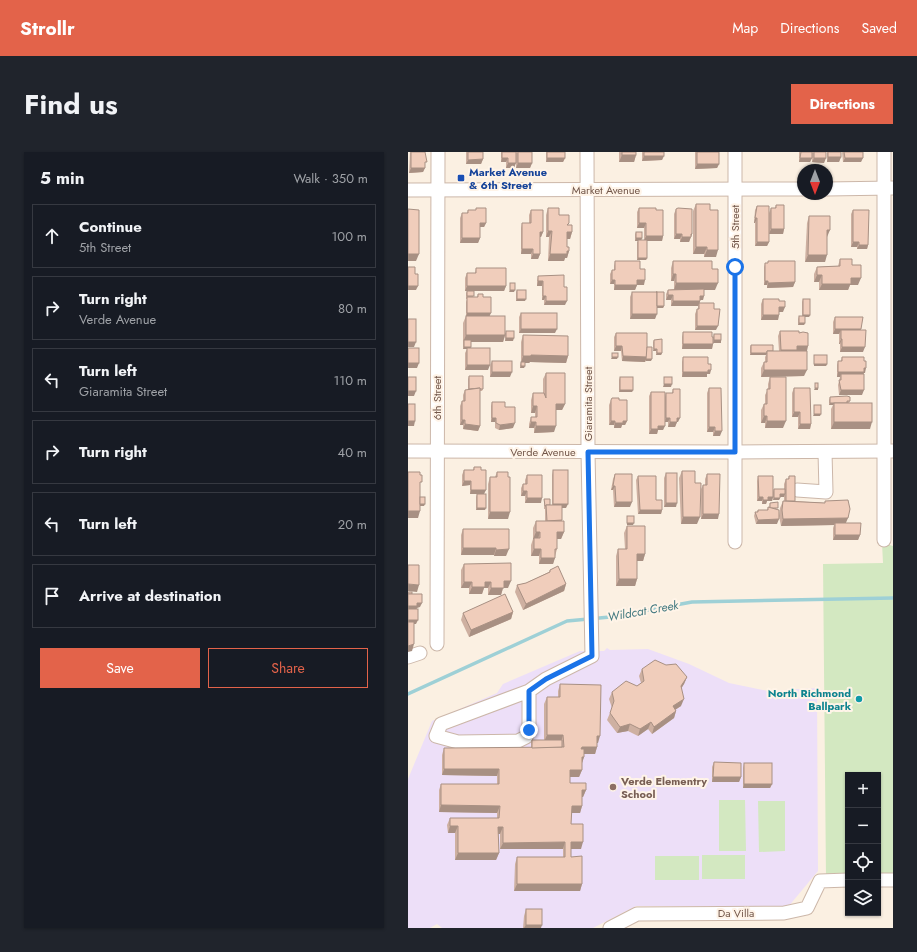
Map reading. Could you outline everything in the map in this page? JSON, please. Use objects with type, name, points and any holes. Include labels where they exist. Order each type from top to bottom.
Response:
[{"type":"street","name":"6th Street","points":[[437,644],[438,152]]},
{"type":"street","name":"Giaramita Street","points":[[529,691],[546,679],[592,656],[588,452],[587,152]]},
{"type":"street","name":"5th Street","points":[[735,152],[735,542]]},
{"type":"street","points":[[884,152],[888,188],[889,451],[884,540]]},
{"type":"street","points":[[833,189],[888,188]]},
{"type":"street","name":"Market Avenue","points":[[408,190],[797,189]]},
{"type":"street","name":"Verde Avenue","points":[[408,451],[889,451]]},
{"type":"street","points":[[797,490],[826,492],[825,452]]},
{"type":"street","points":[[529,691],[529,730],[526,737],[518,741],[458,742],[436,736],[441,724],[529,691]]},
{"type":"street","name":"Da Villa","points":[[610,928],[637,914],[784,913],[807,908],[820,881],[845,880]]},
{"type":"street","points":[[881,880],[893,880]]},
{"type":"shaded area","name":"Verde Elementry School","points":[[607,648],[610,650],[648,649],[689,664],[729,683],[768,691],[817,688],[818,871],[788,907],[636,906],[593,928],[442,928],[437,924],[430,928],[408,928],[408,779],[432,721],[497,693],[503,684],[580,651],[604,651]]},
{"type":"green space","name":"North Richmond Ballpark","points":[[882,543],[893,546],[893,877],[881,877],[881,772],[845,772],[845,877],[826,877],[823,564],[883,563]]},
{"type":"green space","points":[[719,800],[745,800],[746,851],[719,851]]},
{"type":"green space","points":[[758,801],[785,801],[785,851],[759,852]]},
{"type":"green space","points":[[702,855],[745,855],[745,879],[702,879]]},
{"type":"green space","points":[[655,856],[699,856],[699,880],[655,880]]},
{"type":"building","points":[[411,152],[425,152],[427,162],[425,162],[425,168],[411,168]]},
{"type":"building","points":[[468,152],[483,152],[483,159],[468,160]]},
{"type":"building","points":[[502,152],[516,152],[516,163],[508,163],[508,158],[502,158]]},
{"type":"building","points":[[518,152],[532,152],[532,163],[518,163]]},
{"type":"building","points":[[547,152],[565,152],[565,158],[547,158]]},
{"type":"building","points":[[622,152],[636,152],[636,155],[622,155]]},
{"type":"building","points":[[644,152],[664,152],[664,156],[644,156]]},
{"type":"building","points":[[697,152],[719,152],[719,164],[697,164]]},
{"type":"building","points":[[801,152],[812,152],[812,158],[800,158]]},
{"type":"building","points":[[814,152],[826,152],[826,158],[814,158]]},
{"type":"building","points":[[828,152],[841,152],[841,157],[828,157]]},
{"type":"building","points":[[844,152],[863,152],[863,158],[845,158]]},
{"type":"building","points":[[696,204],[710,204],[710,210],[718,210],[718,250],[707,250],[707,247],[696,247]]},
{"type":"building","points":[[776,205],[784,205],[784,229],[771,229],[771,208],[776,208]]},
{"type":"building","points":[[757,206],[769,206],[769,242],[757,242],[757,218],[755,218]]},
{"type":"building","points":[[476,208],[486,208],[486,223],[480,223],[480,238],[462,238],[462,213],[468,213],[468,210],[476,210]]},
{"type":"building","points":[[548,208],[559,208],[559,215],[569,215],[569,223],[567,225],[572,225],[572,232],[567,232],[567,247],[569,247],[569,251],[567,251],[567,254],[550,254],[552,231],[548,231]]},
{"type":"building","points":[[639,208],[656,208],[656,210],[663,210],[663,236],[646,236],[646,223],[639,223]]},
{"type":"building","points":[[408,209],[419,210],[419,254],[408,254]]},
{"type":"building","points":[[676,209],[692,209],[691,237],[682,237],[682,234],[676,234]]},
{"type":"building","points":[[531,210],[543,210],[543,232],[540,232],[540,254],[533,254],[533,249],[522,249],[522,223],[531,223]]},
{"type":"building","points":[[853,210],[869,210],[868,245],[859,245],[859,242],[853,242]]},
{"type":"building","points":[[809,216],[830,216],[830,230],[827,230],[827,255],[808,255]]},
{"type":"building","points":[[636,232],[642,232],[642,238],[636,238]]},
{"type":"building","points":[[638,240],[647,240],[647,258],[638,258]]},
{"type":"building","points":[[840,259],[852,259],[852,265],[861,265],[861,278],[851,278],[851,284],[822,284],[822,275],[817,275],[817,267],[840,266]]},
{"type":"building","points":[[615,261],[640,261],[640,269],[645,269],[645,280],[637,280],[637,285],[615,285],[615,280],[612,280],[612,270],[615,270]]},
{"type":"building","points":[[673,261],[712,261],[712,269],[718,269],[718,283],[676,283],[676,274],[673,274]]},
{"type":"building","points":[[768,261],[795,261],[795,282],[768,283],[768,281],[765,281],[765,263],[768,263]]},
{"type":"building","points":[[408,267],[415,267],[415,274],[418,274],[418,286],[408,286]]},
{"type":"building","points":[[476,268],[506,268],[506,286],[467,286],[467,273],[476,273]]},
{"type":"building","points":[[564,275],[564,287],[567,287],[567,301],[546,301],[546,296],[543,296],[543,281],[538,281],[538,276]]},
{"type":"building","points":[[510,283],[515,283],[515,290],[510,290]]},
{"type":"building","points":[[704,289],[704,296],[700,296],[700,301],[673,301],[673,295],[668,295],[668,290]]},
{"type":"building","points":[[517,290],[526,290],[526,299],[517,299]]},
{"type":"building","points":[[467,291],[474,291],[474,296],[467,296]]},
{"type":"building","points":[[632,292],[657,292],[657,314],[632,314]]},
{"type":"building","points":[[657,292],[664,292],[664,306],[657,306]]},
{"type":"building","points":[[478,294],[483,294],[483,297],[491,297],[491,313],[467,313],[467,297],[478,297]]},
{"type":"building","points":[[763,299],[779,299],[779,301],[785,301],[785,307],[779,307],[779,315],[763,315]]},
{"type":"building","points":[[803,299],[810,299],[810,315],[803,315]]},
{"type":"building","points":[[699,303],[714,303],[714,309],[720,309],[718,326],[697,326],[697,309],[699,309]]},
{"type":"building","points":[[521,313],[557,313],[557,329],[521,329]]},
{"type":"building","points":[[466,316],[505,316],[505,335],[466,335]]},
{"type":"building","points":[[799,316],[805,316],[805,323],[799,323]]},
{"type":"building","points":[[835,317],[863,317],[861,329],[835,329]]},
{"type":"building","points":[[408,319],[416,319],[416,342],[408,342]]},
{"type":"building","points":[[841,330],[866,330],[865,347],[842,347]]},
{"type":"building","points":[[506,331],[514,331],[514,338],[506,338]]},
{"type":"building","points":[[780,331],[799,331],[799,333],[808,333],[808,346],[797,346],[797,350],[781,350]]},
{"type":"building","points":[[683,332],[712,332],[713,344],[683,344]]},
{"type":"building","points":[[616,333],[647,333],[647,357],[623,356],[622,346],[616,346]]},
{"type":"building","points":[[714,334],[721,334],[721,340],[714,340]]},
{"type":"building","points":[[523,335],[568,336],[568,356],[523,356]]},
{"type":"building","points":[[662,339],[662,353],[657,353],[657,349],[654,349],[654,340]]},
{"type":"building","points":[[464,340],[471,340],[471,347],[464,347]]},
{"type":"building","points":[[751,345],[773,345],[773,351],[767,351],[767,353],[751,353]]},
{"type":"building","points":[[647,347],[652,347],[652,359],[646,359]]},
{"type":"building","points":[[408,348],[419,348],[419,363],[408,363]]},
{"type":"building","points":[[467,348],[490,348],[490,365],[467,365]]},
{"type":"building","points":[[767,351],[807,351],[807,370],[764,370],[764,362],[767,362]]},
{"type":"building","points":[[612,353],[618,353],[618,357],[612,357]]},
{"type":"building","points":[[814,355],[827,355],[827,364],[814,364]]},
{"type":"building","points":[[683,357],[708,357],[708,364],[711,364],[711,370],[708,370],[708,372],[683,372]]},
{"type":"building","points":[[842,357],[864,357],[864,361],[866,361],[866,368],[864,368],[864,372],[838,372],[838,361],[842,361]]},
{"type":"building","points":[[492,361],[512,361],[512,372],[492,372]]},
{"type":"building","points":[[521,362],[525,362],[525,366],[521,366]]},
{"type":"building","points":[[546,373],[565,373],[565,404],[556,404],[556,426],[536,426],[536,422],[531,422],[531,417],[537,417],[537,406],[533,406],[533,393],[544,393],[546,398]]},
{"type":"building","points":[[841,374],[864,374],[864,390],[841,390],[839,380],[841,380]]},
{"type":"building","points":[[469,376],[483,376],[483,389],[469,389]]},
{"type":"building","points":[[408,377],[416,377],[416,391],[408,391]]},
{"type":"building","points":[[620,377],[633,377],[633,390],[620,390]]},
{"type":"building","points":[[664,377],[672,377],[672,384],[664,384]]},
{"type":"building","points":[[770,377],[786,377],[786,421],[767,421],[767,416],[764,416],[764,404],[767,404],[767,389],[770,389]]},
{"type":"building","points":[[815,383],[818,383],[818,388],[815,388]]},
{"type":"building","points":[[480,388],[480,426],[465,424],[465,420],[462,420],[462,401],[465,401],[465,390]]},
{"type":"building","points":[[709,388],[721,388],[722,431],[715,431],[715,427],[709,427]]},
{"type":"building","points":[[794,388],[810,388],[811,424],[800,424],[800,412],[794,412]]},
{"type":"building","points":[[673,389],[680,389],[680,418],[677,418],[677,422],[670,422],[670,418],[666,418],[666,393],[673,393]]},
{"type":"building","points":[[651,392],[665,392],[665,426],[658,426],[658,429],[651,429]]},
{"type":"building","points":[[830,397],[850,397],[850,401],[847,401],[847,403],[830,403]]},
{"type":"building","points":[[612,398],[627,400],[627,421],[623,421],[623,423],[615,423],[615,421],[611,421]]},
{"type":"building","points":[[492,402],[505,402],[505,407],[515,407],[515,423],[500,425],[496,423],[496,418],[492,418]]},
{"type":"building","points":[[834,403],[872,403],[872,422],[834,422]]},
{"type":"building","points":[[408,404],[415,404],[415,421],[408,421]]},
{"type":"building","points":[[814,405],[821,405],[821,414],[814,414]]},
{"type":"building","points":[[474,467],[481,467],[481,470],[486,470],[486,490],[471,490],[471,481],[464,481],[464,470],[474,470]]},
{"type":"building","points":[[553,470],[568,470],[568,504],[553,504]]},
{"type":"building","points":[[682,471],[695,471],[695,483],[701,483],[700,517],[683,517]]},
{"type":"building","points":[[408,472],[420,472],[420,475],[422,475],[422,482],[420,482],[420,511],[408,511]]},
{"type":"building","points":[[497,472],[508,472],[508,477],[510,477],[510,512],[490,512],[490,477],[497,477]]},
{"type":"building","points":[[666,473],[677,473],[677,503],[666,503]]},
{"type":"building","points":[[615,474],[632,474],[632,502],[616,502],[615,486],[613,486]]},
{"type":"building","points":[[707,474],[720,474],[719,514],[703,514],[703,485],[707,485]]},
{"type":"building","points":[[527,475],[542,475],[542,498],[527,498],[527,491],[523,491],[523,484],[527,484]]},
{"type":"building","points":[[638,476],[656,476],[656,500],[662,500],[662,510],[640,510]]},
{"type":"building","points":[[758,476],[773,476],[773,497],[768,497],[768,500],[763,500],[763,497],[759,497]]},
{"type":"building","points":[[789,476],[795,476],[795,501],[786,501],[786,479],[789,479]]},
{"type":"building","points":[[774,489],[785,489],[785,494],[780,494],[780,498],[774,498]]},
{"type":"building","points":[[477,494],[486,494],[486,508],[477,508]]},
{"type":"building","points":[[420,497],[425,497],[425,504],[420,504]]},
{"type":"building","points":[[544,499],[550,499],[550,505],[545,506]]},
{"type":"building","points":[[848,500],[850,509],[848,518],[783,519],[783,501],[825,503],[825,501]]},
{"type":"building","points":[[778,502],[778,508],[770,508],[770,503]]},
{"type":"building","points":[[546,505],[562,505],[562,520],[547,521]]},
{"type":"building","points":[[768,507],[779,510],[779,519],[758,520],[755,512],[758,512],[758,510],[768,510]]},
{"type":"building","points":[[627,516],[634,516],[634,523],[627,523]]},
{"type":"building","points":[[536,521],[564,521],[564,532],[557,532],[557,549],[555,549],[555,558],[541,558],[541,549],[534,549],[534,538],[540,538],[540,532],[536,532]]},
{"type":"building","points":[[835,523],[861,523],[860,535],[835,535]]},
{"type":"building","points":[[627,526],[645,526],[645,554],[637,554],[637,579],[619,579],[618,549],[627,549]]},
{"type":"building","points":[[463,529],[509,529],[509,549],[496,550],[496,548],[463,548]]},
{"type":"building","points":[[511,563],[511,581],[504,581],[504,588],[491,588],[491,582],[485,582],[485,587],[472,587],[472,582],[464,582],[464,564]]},
{"type":"building","points":[[408,565],[419,565],[419,585],[408,584]]},
{"type":"building","points":[[558,566],[566,584],[526,604],[517,585],[526,583],[550,572],[550,570]]},
{"type":"building","points":[[408,594],[422,594],[422,603],[417,603],[417,606],[408,606]]},
{"type":"building","points":[[505,594],[513,612],[471,630],[463,613]]},
{"type":"building","points":[[408,609],[418,609],[418,620],[408,620]]},
{"type":"building","points":[[408,622],[414,622],[414,644],[408,646]]},
{"type":"building","points":[[655,660],[666,665],[676,664],[687,677],[681,686],[684,699],[673,706],[676,711],[654,727],[651,722],[640,729],[630,724],[620,727],[610,713],[614,701],[612,692],[626,681],[637,686],[644,681],[642,669]]},
{"type":"building","points":[[560,684],[601,685],[600,736],[597,736],[597,747],[582,747],[581,749],[584,749],[584,757],[582,757],[582,770],[570,770],[570,783],[586,783],[586,790],[582,790],[582,806],[572,806],[571,824],[583,824],[583,842],[571,842],[571,857],[582,856],[582,884],[517,884],[517,857],[565,857],[565,842],[503,843],[503,827],[498,827],[499,853],[458,853],[458,826],[450,826],[450,818],[499,818],[500,806],[441,805],[441,784],[499,784],[499,769],[444,769],[444,748],[564,747],[563,735],[547,735],[547,697],[560,697]]},
{"type":"building","points":[[532,740],[562,740],[562,747],[532,748]]},
{"type":"building","points":[[714,762],[741,763],[741,777],[713,777]]},
{"type":"building","points":[[744,763],[772,763],[772,784],[744,784]]},
{"type":"building","points":[[526,909],[542,909],[542,925],[526,925]]},
{"type":"waterway","name":"Wildcat Creek","points":[[408,694],[567,621],[610,617],[692,602],[893,598]]},
{"type":"place","name":"Market Avenue & 6th Street","points":[[461,178]]},
{"type":"place","name":"North Richmond Ballpark","points":[[859,699]]},
{"type":"place","name":"Verde Elementry School","points":[[613,787]]},
{"type":"route","points":[[529,730],[529,691],[546,679],[592,656],[588,452],[735,452],[735,267]]}]
